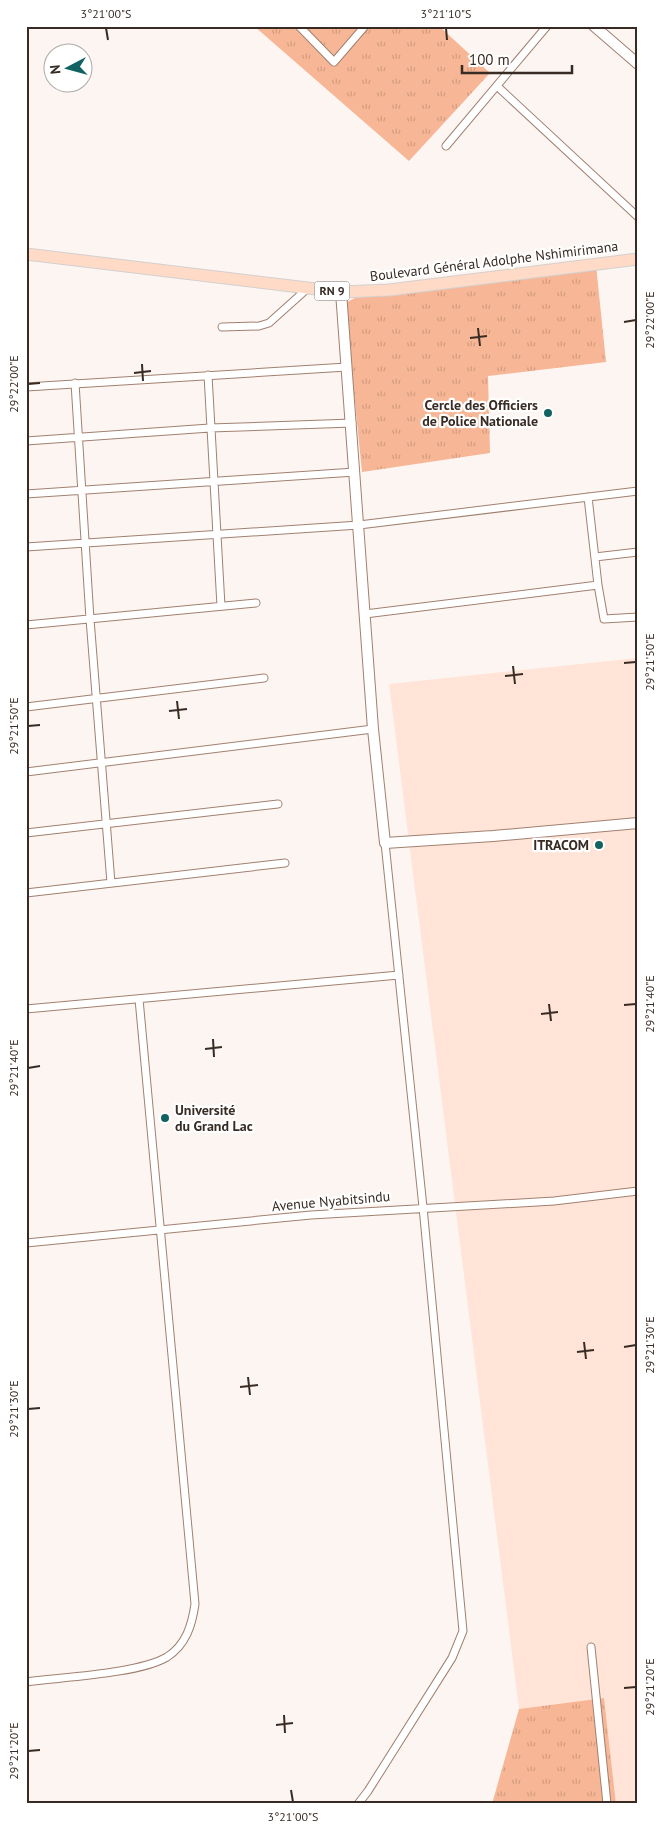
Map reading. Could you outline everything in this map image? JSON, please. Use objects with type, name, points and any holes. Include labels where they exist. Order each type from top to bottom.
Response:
[{"type":"main road","name":"Boulevard Général Adolphe Nshimirimana","points":[[26,254],[341,292],[390,290],[638,259]]},
{"type":"street","points":[[299,26],[334,62],[366,26]]},
{"type":"street","points":[[446,146],[548,26]]},
{"type":"street","points":[[594,26],[638,64]]},
{"type":"street","points":[[498,87],[638,217]]},
{"type":"street","points":[[222,327],[260,326],[269,323],[308,288]]},
{"type":"street","points":[[341,292],[373,729],[423,1207],[463,1631],[452,1658],[358,1804]]},
{"type":"street","points":[[26,387],[347,367]]},
{"type":"street","points":[[208,376],[221,606]]},
{"type":"street","points":[[75,383],[90,619],[111,883]]},
{"type":"street","points":[[26,441],[210,428],[352,423]]},
{"type":"street","points":[[26,494],[355,472]]},
{"type":"street","points":[[26,547],[359,525],[638,491]]},
{"type":"street","points":[[588,497],[598,585],[604,618],[608,620],[638,617]]},
{"type":"street","points":[[595,558],[638,552]]},
{"type":"street","points":[[365,614],[598,585]]},
{"type":"street","points":[[26,625],[256,603]]},
{"type":"street","points":[[26,707],[264,678]]},
{"type":"street","points":[[26,772],[373,729]]},
{"type":"street","points":[[26,833],[278,804]]},
{"type":"street","points":[[385,843],[493,836],[638,823]]},
{"type":"street","points":[[26,893],[285,863]]},
{"type":"street","points":[[26,1009],[399,975]]},
{"type":"street","points":[[26,1682],[128,1669],[153,1663],[168,1656],[180,1645],[191,1626],[195,1604],[162,1229],[139,1000]]},
{"type":"street","name":"Avenue Nyabitsindu","points":[[26,1243],[311,1215],[554,1200],[638,1191]]},
{"type":"street","points":[[591,1647],[608,1804]]},
{"type":"shaded area","points":[[638,658],[638,1804],[616,1804],[604,1698],[519,1709],[389,684]]},
{"type":"green space","points":[[254,26],[439,26],[490,73],[409,161]]},
{"type":"green space","points":[[596,265],[606,362],[488,376],[490,453],[362,472],[345,303],[355,298]]},
{"type":"green space","points":[[604,1698],[616,1804],[492,1804],[519,1709]]},
{"type":"place","name":"Cercle des Officiers de Police Nationale","points":[[548,413]]},
{"type":"place","name":"ITRACOM","points":[[599,845]]},
{"type":"place","name":"Université du Grand Lac","points":[[165,1118]]}]
